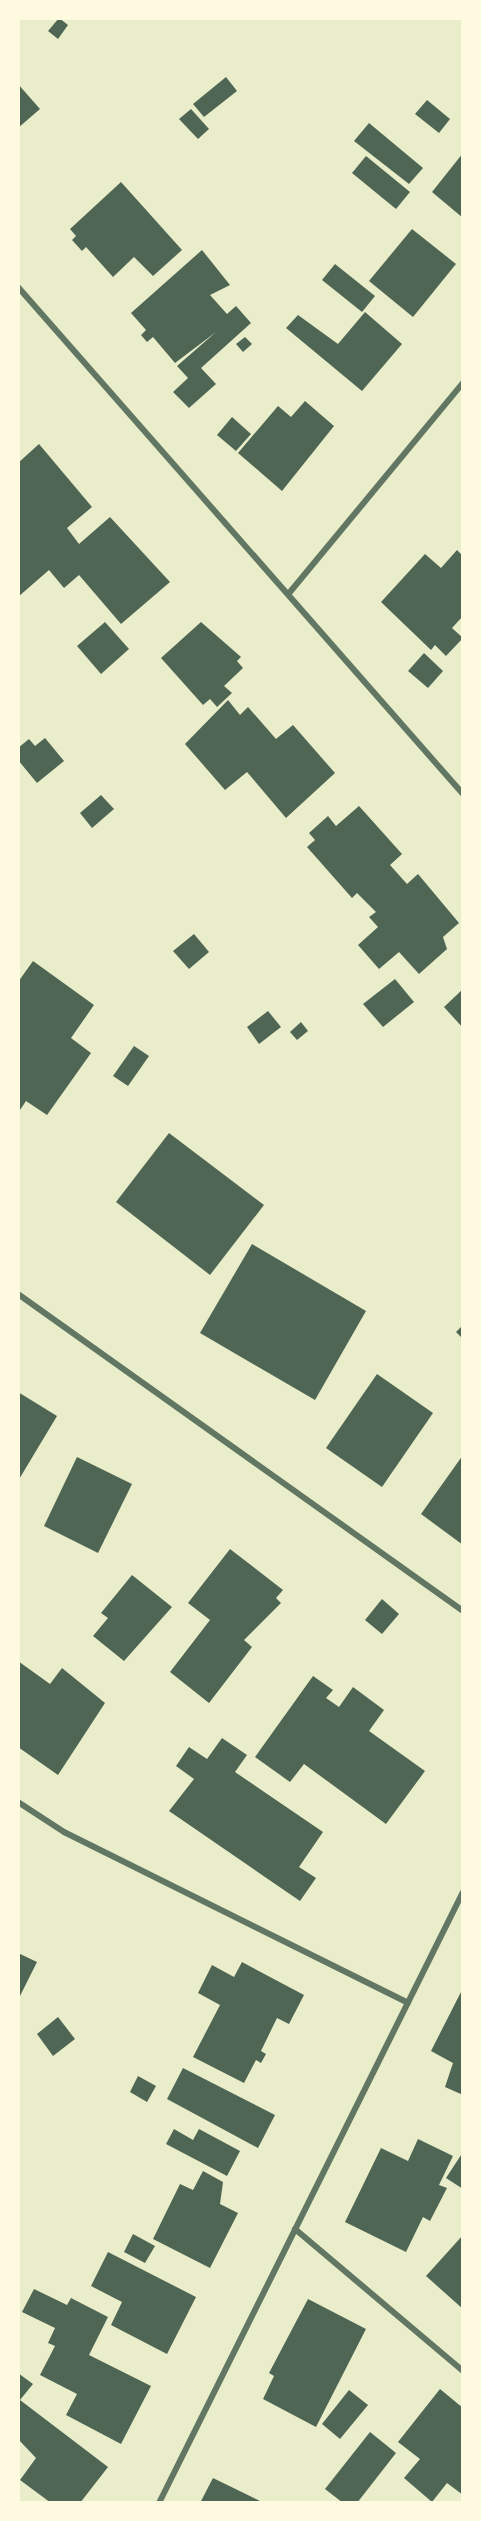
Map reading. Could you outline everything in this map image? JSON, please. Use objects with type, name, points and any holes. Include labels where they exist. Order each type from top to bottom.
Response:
[{"type":"street","points":[[18,287],[290,592],[463,794]]},
{"type":"street","points":[[290,592],[463,383]]},
{"type":"street","points":[[18,1294],[463,1611]]},
{"type":"street","points":[[18,1802],[64,1833],[408,2003]]},
{"type":"street","points":[[159,2503],[463,1892]]},
{"type":"street","points":[[294,2229],[463,2371]]},
{"type":"building","points":[[59,18],[68,25],[58,39],[48,31]]},
{"type":"building","points":[[226,77],[237,91],[204,117],[193,104]]},
{"type":"building","points":[[18,84],[40,109],[18,128]]},
{"type":"building","points":[[427,100],[450,119],[439,133],[415,114]]},
{"type":"building","points":[[191,109],[209,129],[198,139],[179,119]]},
{"type":"building","points":[[369,123],[423,168],[409,184],[354,141]]},
{"type":"building","points":[[463,153],[463,218],[432,192]]},
{"type":"building","points":[[366,156],[410,192],[396,209],[352,173]]},
{"type":"building","points":[[121,182],[182,250],[153,276],[134,257],[113,277],[86,247],[82,251],[72,240],[76,236],[70,229]]},
{"type":"building","points":[[412,229],[456,264],[413,317],[369,281]]},
{"type":"building","points":[[202,250],[230,285],[210,295],[227,314],[236,306],[251,323],[201,368],[216,384],[189,408],[173,392],[188,378],[177,366],[216,332],[175,363],[153,337],[147,342],[141,335],[146,330],[131,313]]},
{"type":"building","points":[[335,264],[375,296],[362,312],[322,280]]},
{"type":"building","points":[[365,312],[402,344],[362,391],[286,328],[298,315],[338,344]]},
{"type":"building","points":[[245,337],[252,344],[243,352],[236,344]]},
{"type":"building","points":[[305,401],[334,426],[282,491],[238,453],[278,406],[291,417]]},
{"type":"building","points":[[232,417],[251,434],[236,451],[217,435]]},
{"type":"building","points":[[39,444],[92,507],[67,528],[79,544],[110,517],[170,582],[121,624],[79,575],[64,588],[49,570],[18,597],[18,463]]},
{"type":"building","points":[[457,550],[463,556],[463,616],[452,628],[463,638],[446,656],[435,645],[431,650],[381,602],[425,554],[441,568]]},
{"type":"building","points":[[105,622],[129,649],[101,674],[77,646]]},
{"type":"building","points":[[201,622],[241,657],[237,661],[243,668],[224,686],[232,693],[217,707],[210,699],[203,705],[161,658]]},
{"type":"building","points":[[424,653],[443,671],[428,688],[408,671]]},
{"type":"building","points":[[228,700],[240,715],[248,707],[276,739],[293,725],[335,773],[286,818],[247,772],[225,790],[185,744]]},
{"type":"building","points":[[45,738],[64,761],[37,783],[18,760],[18,748],[29,739],[35,746]]},
{"type":"building","points":[[101,795],[114,809],[92,828],[80,813]]},
{"type":"building","points":[[359,806],[402,854],[390,865],[407,884],[418,874],[459,923],[443,937],[447,949],[419,974],[399,952],[379,969],[358,945],[378,927],[369,917],[376,912],[357,893],[352,898],[307,847],[315,840],[309,833],[328,816],[336,826]]},
{"type":"building","points":[[194,934],[209,952],[189,969],[173,951]]},
{"type":"building","points":[[33,961],[94,1005],[71,1038],[91,1053],[47,1115],[26,1101],[18,1113],[18,982]]},
{"type":"building","points":[[395,979],[414,1002],[383,1027],[363,1004]]},
{"type":"building","points":[[463,989],[463,1028],[444,1007]]},
{"type":"building","points":[[268,1011],[281,1027],[259,1044],[247,1027]]},
{"type":"building","points":[[301,1022],[308,1031],[297,1040],[290,1032]]},
{"type":"building","points":[[134,1046],[149,1056],[128,1086],[113,1076]]},
{"type":"building","points":[[169,1133],[264,1205],[210,1275],[116,1202]]},
{"type":"building","points":[[252,1244],[366,1311],[315,1400],[200,1333]]},
{"type":"building","points":[[463,1325],[463,1339],[456,1332]]},
{"type":"building","points":[[377,1374],[433,1413],[382,1487],[326,1448]]},
{"type":"building","points":[[18,1392],[57,1416],[18,1481]]},
{"type":"building","points":[[463,1455],[463,1545],[421,1514]]},
{"type":"building","points":[[77,1457],[132,1484],[98,1553],[44,1526]]},
{"type":"building","points":[[230,1549],[283,1590],[276,1598],[281,1603],[244,1640],[252,1647],[209,1703],[170,1672],[210,1620],[188,1603]]},
{"type":"building","points":[[132,1575],[172,1607],[124,1661],[93,1636],[108,1618],[101,1613]]},
{"type":"building","points":[[382,1599],[399,1614],[382,1634],[365,1620]]},
{"type":"building","points":[[18,1661],[50,1684],[62,1668],[105,1703],[58,1775],[18,1747]]},
{"type":"building","points":[[313,1676],[333,1690],[326,1698],[339,1707],[353,1687],[384,1710],[369,1731],[425,1771],[386,1824],[304,1764],[290,1782],[255,1757]]},
{"type":"building","points":[[222,1738],[247,1755],[235,1772],[323,1832],[299,1867],[316,1878],[300,1901],[169,1811],[194,1779],[176,1766],[189,1747],[207,1759]]},
{"type":"building","points":[[18,1953],[37,1962],[18,2000]]},
{"type":"building","points":[[242,1962],[304,1995],[289,2024],[277,2018],[261,2051],[266,2054],[261,2063],[256,2060],[244,2083],[193,2057],[220,2005],[198,1993],[212,1965],[234,1977]]},
{"type":"building","points":[[463,1988],[463,2095],[445,2087],[453,2063],[431,2051]]},
{"type":"building","points":[[58,2017],[75,2039],[53,2056],[37,2034]]},
{"type":"building","points":[[183,2068],[275,2115],[258,2148],[167,2099]]},
{"type":"building","points":[[138,2076],[156,2086],[147,2102],[130,2092]]},
{"type":"building","points":[[174,2129],[193,2140],[199,2129],[240,2151],[227,2176],[166,2144]]},
{"type":"building","points":[[418,2139],[453,2156],[439,2185],[447,2188],[430,2221],[423,2217],[406,2252],[345,2222],[381,2148],[408,2161]]},
{"type":"building","points":[[463,2152],[463,2189],[446,2178]]},
{"type":"building","points":[[203,2171],[223,2182],[220,2204],[238,2213],[210,2268],[153,2239],[180,2184],[193,2190]]},
{"type":"building","points":[[133,2234],[155,2246],[145,2263],[124,2252]]},
{"type":"building","points":[[463,2235],[463,2309],[426,2276]]},
{"type":"building","points":[[108,2252],[196,2297],[167,2354],[111,2325],[122,2302],[91,2286]]},
{"type":"building","points":[[34,2289],[67,2305],[71,2298],[108,2317],[89,2355],[151,2386],[121,2444],[66,2415],[77,2394],[40,2375],[55,2346],[48,2343],[55,2328],[22,2312]]},
{"type":"building","points":[[308,2299],[366,2329],[316,2427],[263,2399],[274,2376],[269,2373]]},
{"type":"building","points":[[18,2373],[33,2384],[20,2400],[108,2467],[80,2503],[51,2503],[20,2480],[36,2458],[18,2439]]},
{"type":"building","points":[[440,2389],[463,2408],[463,2495],[447,2483],[432,2502],[404,2478],[420,2459],[398,2442]]},
{"type":"building","points":[[349,2390],[368,2405],[340,2439],[322,2424]]},
{"type":"building","points":[[370,2432],[396,2453],[357,2503],[343,2503],[325,2489]]},
{"type":"building","points":[[213,2478],[264,2503],[200,2503]]}]
